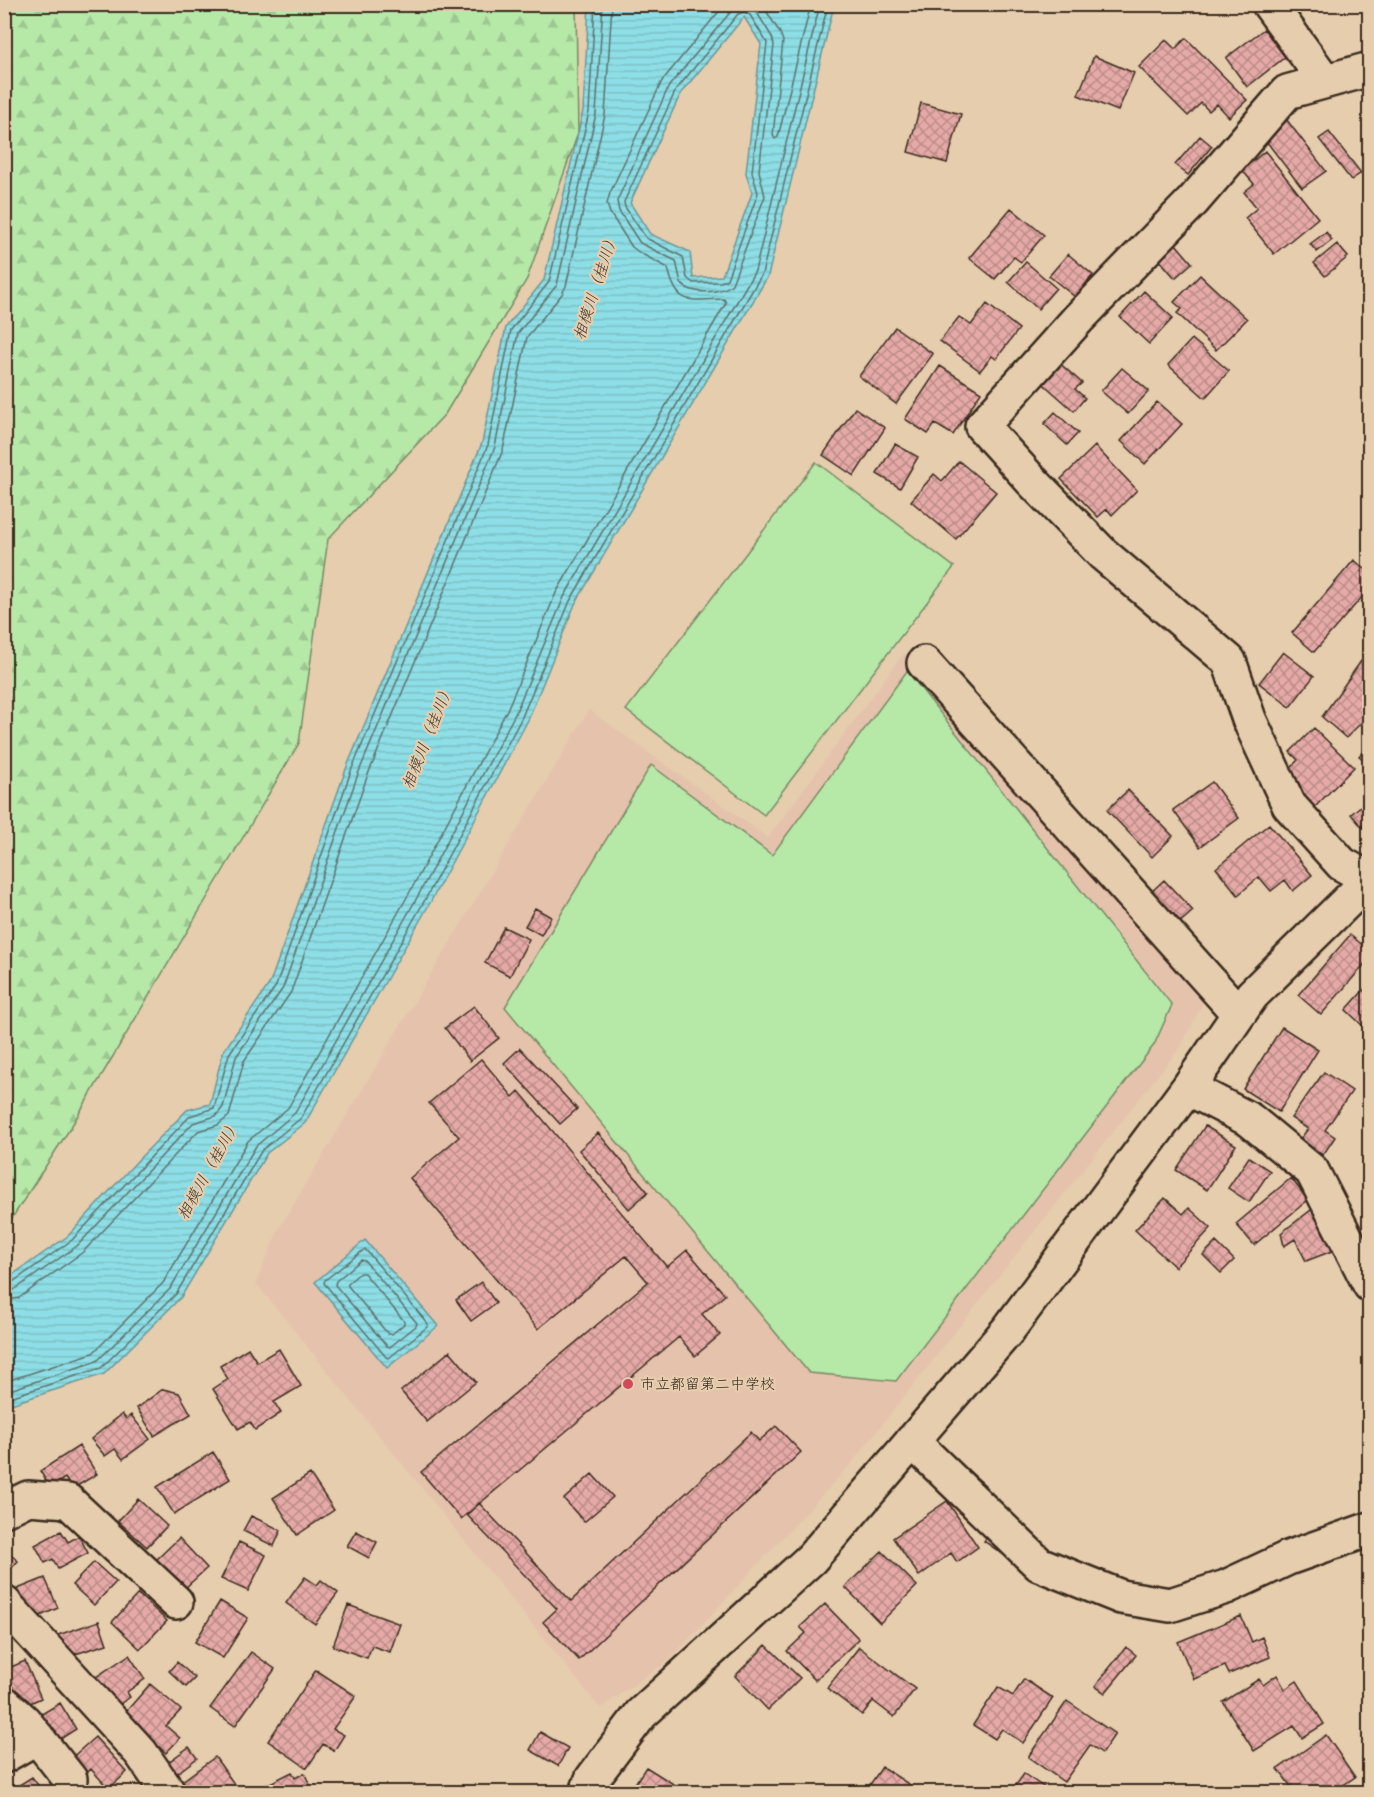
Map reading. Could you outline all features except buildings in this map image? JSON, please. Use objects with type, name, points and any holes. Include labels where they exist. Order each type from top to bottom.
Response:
[{"type":"street","points":[[1269,4],[1325,81]]},
{"type":"street","points":[[587,1792],[592,1779],[641,1714],[811,1559],[1008,1330],[1188,1088],[1252,995],[1369,879],[1342,864],[1289,805],[1249,719],[1228,661],[1103,554],[1030,480],[982,426],[1078,319],[1193,201],[1287,92],[1370,69]]},
{"type":"street","points":[[924,663],[1239,1014]]},
{"type":"street","points":[[1188,1088],[1250,1120],[1312,1171],[1370,1285]]},
{"type":"street","points":[[912,1441],[1038,1564],[1121,1596],[1170,1605],[1226,1587],[1288,1558],[1370,1529]]},
{"type":"street","points":[[4,1510],[28,1498],[68,1501],[176,1602]]},
{"type":"street","points":[[4,1603],[141,1753],[168,1792]]},
{"type":"street","points":[[4,1703],[24,1722],[70,1779],[69,1792]]},
{"type":"street","points":[[4,1756],[37,1737]]},
{"type":"shaded area","points":[[904,653],[1203,1003],[1180,1047],[850,1465],[669,1660],[600,1708],[256,1283],[279,1229],[589,710],[768,838]]},
{"type":"green space","points":[[5,4],[576,5],[578,133],[527,279],[445,414],[328,539],[299,743],[71,1127],[5,1229]]},
{"type":"green space","points":[[816,462],[954,567],[764,815],[626,710]]},
{"type":"green space","points":[[907,671],[1172,1005],[1154,1045],[896,1381],[809,1373],[505,1007],[651,765],[772,855]]},
{"type":"water","name":"相模川（桂川）","points":[[589,5],[834,5],[768,276],[575,604],[528,720],[431,901],[305,1123],[267,1153],[181,1297],[104,1374],[5,1406],[5,1280],[68,1236],[187,1110],[210,1104],[223,1052],[270,983],[346,769],[482,443],[506,327],[544,280],[583,111]],"holes":[[[744,17],[761,44],[746,173],[752,193],[722,276],[693,278],[690,252],[650,234],[630,203],[681,93]]]},
{"type":"water","points":[[365,1240],[438,1326],[387,1368],[315,1282]]},
{"type":"place","name":"市立都留第二中学校","points":[[628,1384]]}]
